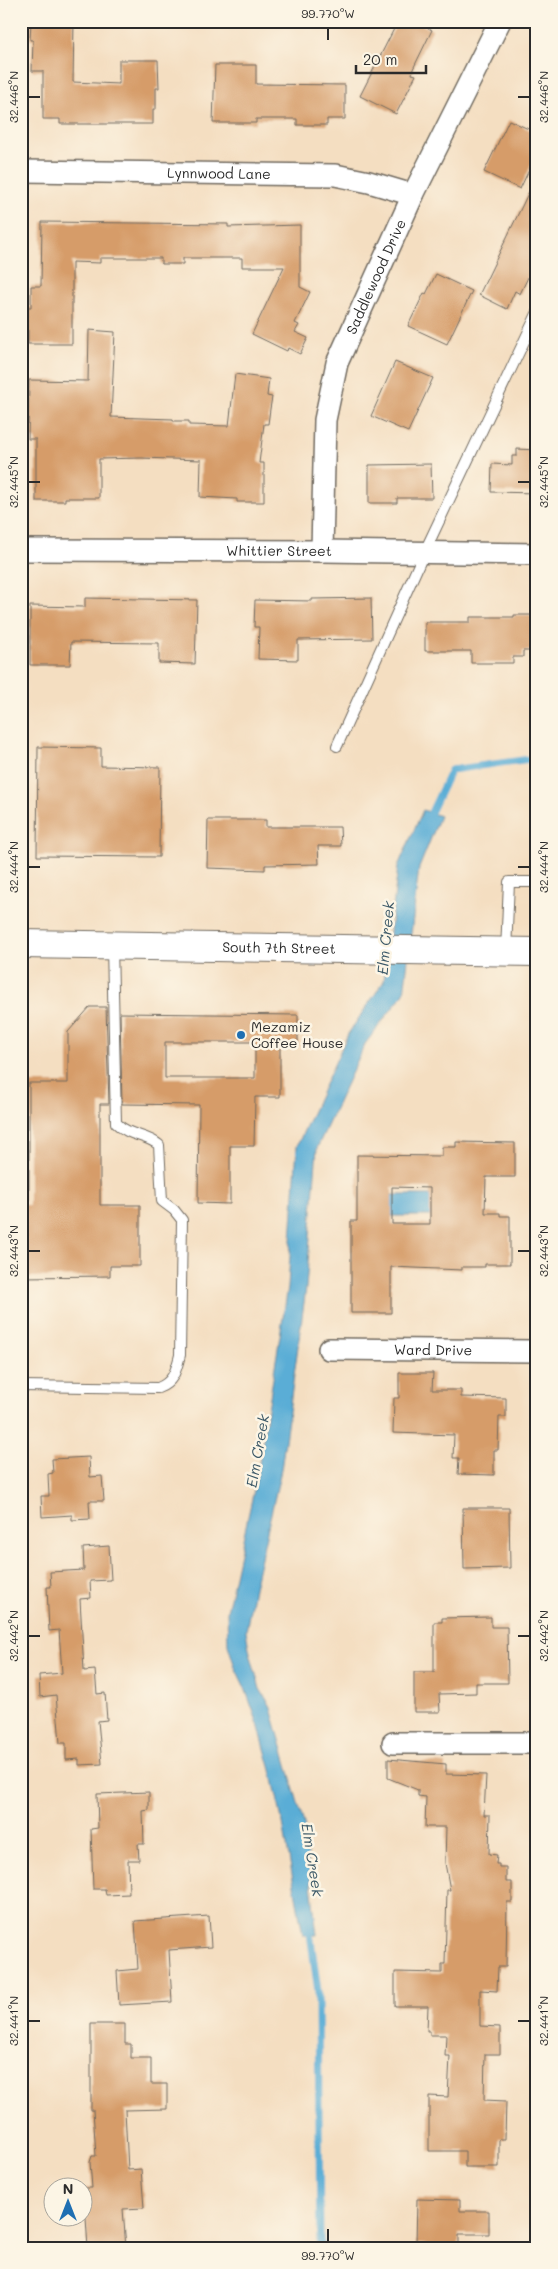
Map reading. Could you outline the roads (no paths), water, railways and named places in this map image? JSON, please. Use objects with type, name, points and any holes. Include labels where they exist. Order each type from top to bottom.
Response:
[{"type":"main road","name":"South 7th Street","points":[[21,944],[537,952]]},
{"type":"street","name":"Saddlewood Drive","points":[[322,551],[325,420],[337,363],[413,195],[500,21]]},
{"type":"street","name":"Lynnwood Lane","points":[[21,171],[335,175],[369,182],[413,195]]},
{"type":"street","name":"Whittier Street","points":[[21,550],[537,554]]},
{"type":"street","name":"Ward Drive","points":[[329,1350],[537,1351]]},
{"type":"street","points":[[393,1743],[537,1743]]},
{"type":"lane","points":[[337,746],[424,553],[537,314]]},
{"type":"lane","points":[[506,952],[509,882],[537,882]]},
{"type":"lane","points":[[21,1386],[158,1388],[168,1384],[174,1376],[180,1355],[182,1220],[174,1210],[162,1201],[159,1145],[153,1140],[124,1131],[116,1123],[112,946]]},
{"type":"water","points":[[423,810],[440,816],[419,868],[404,993],[365,1044],[317,1148],[306,1288],[281,1470],[246,1631],[260,1689],[270,1705],[304,1824],[317,1935],[303,1935],[271,1770],[258,1724],[228,1645],[227,1612],[257,1476],[288,1287],[297,1146],[348,1034],[384,981],[398,866]]},
{"type":"water","points":[[385,1195],[431,1195],[432,1216],[385,1216]]},
{"type":"waterway","name":"Elm Creek","points":[[427,821],[451,770],[537,758]]},
{"type":"waterway","name":"Elm Creek","points":[[309,1926],[318,1991],[320,2248]]},
{"type":"place","name":"Mezamiz Coffee House","points":[[241,1035]]}]
